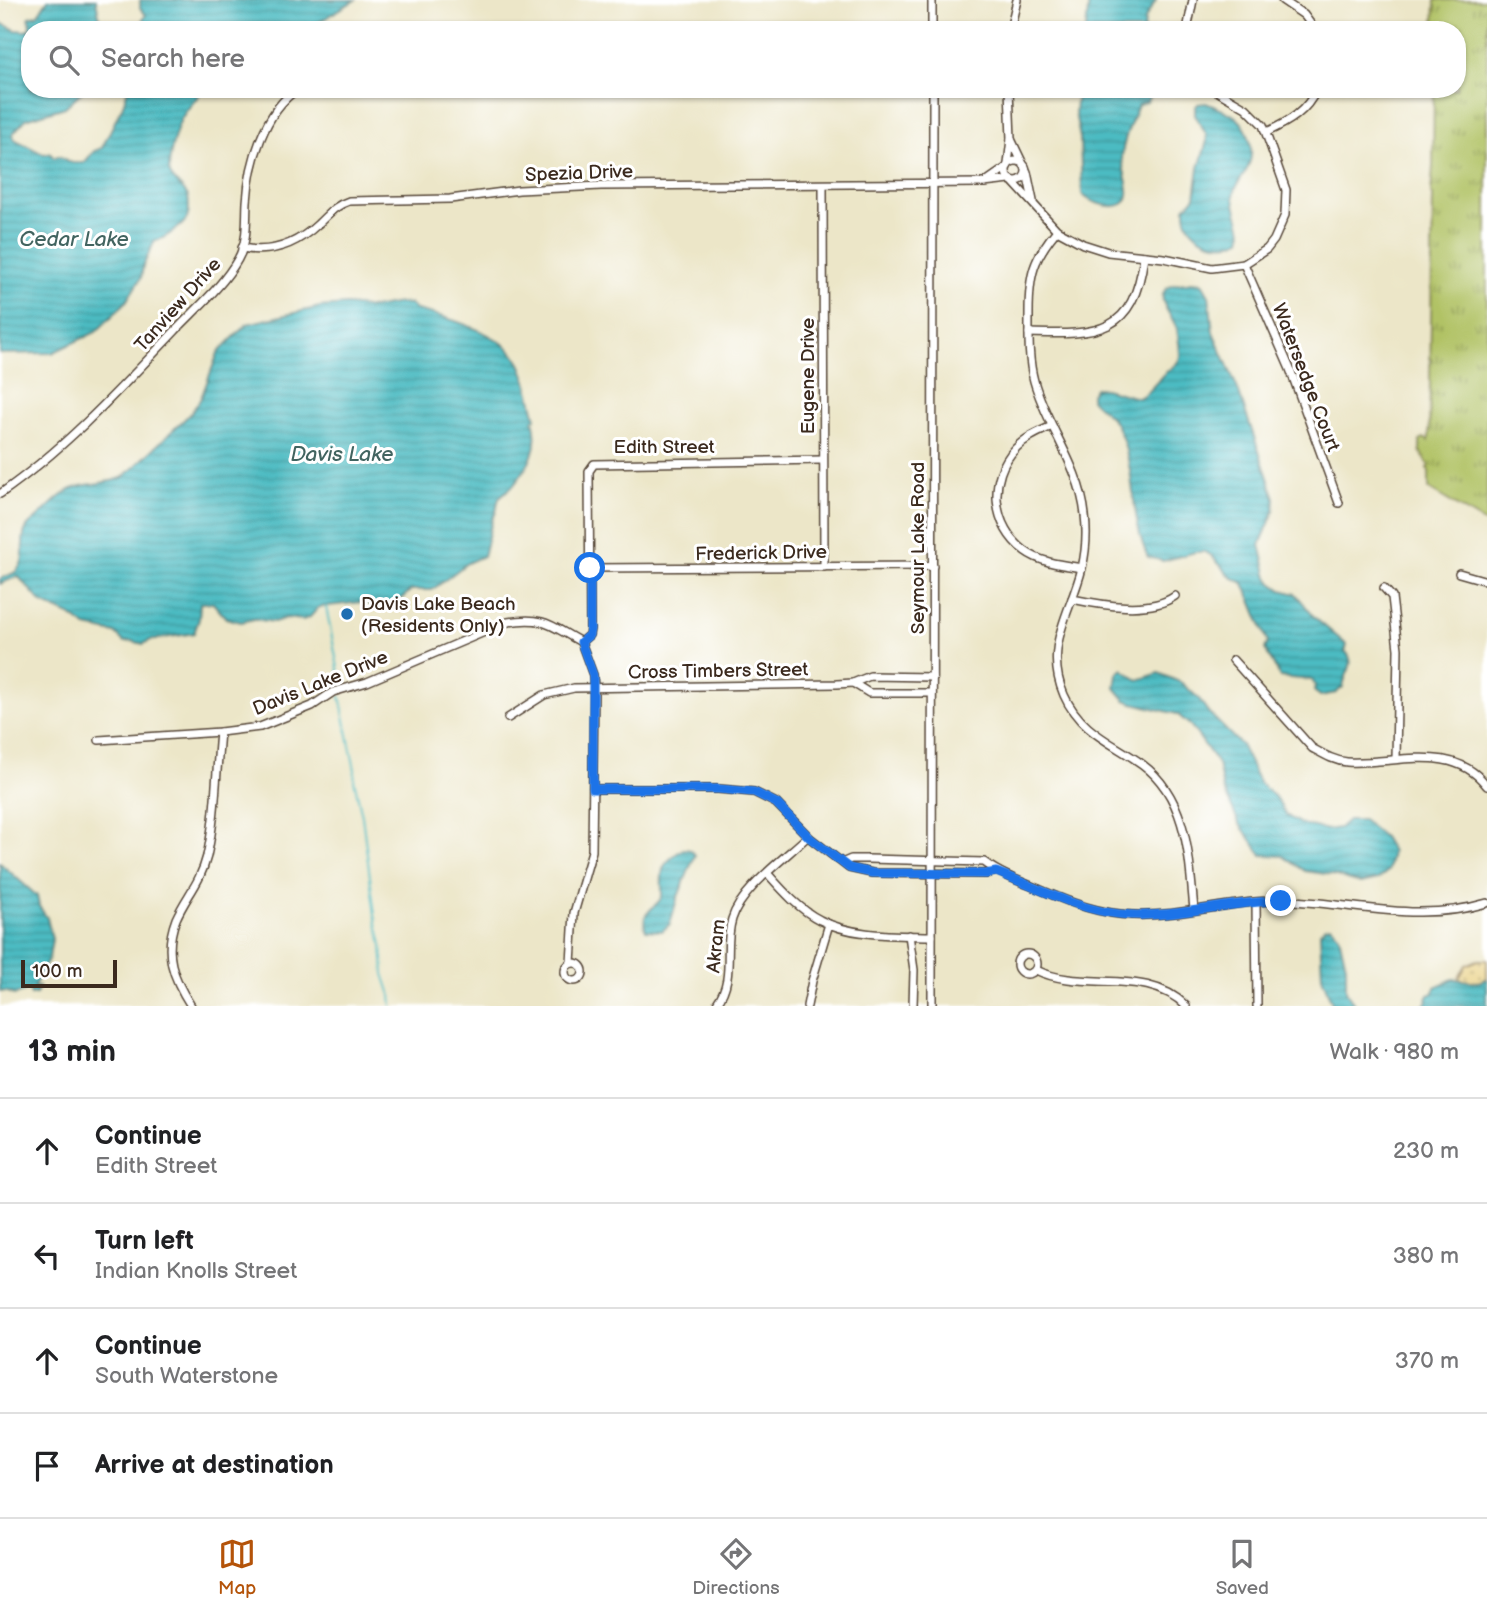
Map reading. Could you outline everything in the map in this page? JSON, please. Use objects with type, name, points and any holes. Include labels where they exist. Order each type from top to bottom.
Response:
[{"type":"street","points":[[932,0],[932,21]]},
{"type":"street","points":[[1012,21],[1017,0]]},
{"type":"street","points":[[1189,21],[1193,0]]},
{"type":"street","points":[[1282,0],[1308,21]]},
{"type":"street","name":"Tanview Drive","points":[[0,494],[54,454],[82,428],[212,292],[238,259],[245,238],[248,184],[256,150],[270,119],[290,98]]},
{"type":"street","name":"Seymour Lake Road","points":[[932,1006],[933,98]]},
{"type":"street","points":[[1009,98],[1011,139],[1007,176],[1057,230],[1094,248],[1180,260],[1213,268],[1244,264],[1267,249],[1285,215],[1286,190],[1267,131],[1246,108],[1229,98]]},
{"type":"street","points":[[1267,131],[1297,116],[1312,98]]},
{"type":"street","points":[[1011,139],[1027,172],[1033,202]]},
{"type":"street","points":[[984,183],[1017,160],[1023,162]]},
{"type":"street","points":[[1012,181],[1023,179],[1027,172]]},
{"type":"street","name":"Spezia Drive","points":[[243,248],[271,249],[299,240],[337,205],[349,201],[450,199],[519,190],[601,186],[1012,181]]},
{"type":"street","name":"Eugene Drive","points":[[823,185],[824,567]]},
{"type":"street","points":[[1057,230],[1043,247],[1032,271],[1029,333],[1034,379],[1052,426],[1072,467],[1082,498],[1086,533],[1082,568],[1057,642],[1059,679],[1064,696],[1084,724],[1110,745],[1143,765],[1169,794],[1178,811],[1185,835],[1194,909]]},
{"type":"street","points":[[1029,333],[1086,334],[1116,320],[1132,303],[1138,290],[1144,256]]},
{"type":"street","name":"Watersedge Court","points":[[1244,264],[1276,334],[1339,503]]},
{"type":"street","points":[[1052,426],[1025,440],[1008,457],[1000,473],[996,507],[1003,527],[1026,552],[1035,557],[1082,568]]},
{"type":"street","name":"Edith Street","points":[[581,642],[589,635],[590,629],[589,471],[594,464],[822,460]]},
{"type":"street","name":"Frederick Drive","points":[[590,568],[933,566]]},
{"type":"street","points":[[1459,573],[1487,581]]},
{"type":"street","points":[[1384,587],[1392,597],[1398,649],[1396,759]]},
{"type":"street","points":[[1072,599],[1105,605],[1153,605],[1165,603],[1175,596]]},
{"type":"street","name":"Davis Lake Drive","points":[[99,740],[260,727],[312,706],[333,692],[367,682],[508,622],[533,620],[550,623],[581,642]]},
{"type":"street","points":[[571,962],[573,913],[592,851],[594,688],[593,675],[581,642]]},
{"type":"street","points":[[1233,660],[1312,748],[1327,757],[1345,762],[1436,757],[1479,775],[1487,786]]},
{"type":"street","name":"Cross Timbers Street","points":[[508,718],[544,695],[559,690],[853,683],[870,676],[932,677]]},
{"type":"street","name":"Cross Timbers Street","points":[[853,683],[869,693],[932,694]]},
{"type":"street","points":[[191,1006],[174,978],[170,955],[171,938],[177,919],[195,889],[206,859],[220,732]]},
{"type":"street","points":[[593,789],[718,789],[754,792],[776,803],[808,836],[849,868],[872,873],[996,872]]},
{"type":"street","name":"Akram","points":[[718,1003],[727,985],[731,922],[736,908],[808,836]]},
{"type":"street","points":[[844,862],[851,859],[984,862],[996,872],[1072,903],[1096,911],[1135,915],[1256,902],[1310,902],[1409,913],[1452,910],[1487,902]]},
{"type":"street","points":[[768,874],[805,910],[830,924],[849,929],[932,936]]},
{"type":"street","points":[[1256,902],[1257,1006]]},
{"type":"street","points":[[807,1006],[830,924]]},
{"type":"street","points":[[909,935],[914,970],[913,1006]]},
{"type":"street","points":[[1036,970],[1072,981],[1154,986],[1171,994],[1186,1006]]},
{"type":"green space","points":[[1435,0],[1487,0],[1487,524],[1429,489],[1429,466],[1420,451],[1420,441],[1424,438],[1429,441],[1434,98],[1466,98],[1466,21],[1434,21]]},
{"type":"sand","points":[[1487,960],[1487,979],[1478,982],[1458,980],[1466,965]]},
{"type":"water","name":"Cedar Lake","points":[[48,0],[96,0],[100,21],[29,21],[29,17],[37,15]]},
{"type":"water","points":[[140,0],[355,0],[320,21],[142,21],[146,15],[140,8]]},
{"type":"water","points":[[1089,0],[1156,0],[1145,21],[1087,21]]},
{"type":"water","name":"Cedar Lake","points":[[0,23],[21,31],[21,98],[75,98],[65,107],[26,119],[13,133],[14,139],[43,154],[50,153],[54,158],[59,156],[72,163],[84,163],[94,151],[102,148],[125,98],[196,98],[181,120],[169,169],[174,180],[188,196],[187,219],[165,237],[155,240],[143,266],[141,278],[125,303],[96,332],[52,353],[0,354]]},
{"type":"water","points":[[1076,98],[1149,98],[1147,102],[1138,105],[1124,143],[1122,162],[1128,195],[1121,205],[1099,204],[1082,194],[1080,138],[1075,113]]},
{"type":"water","points":[[1206,103],[1237,118],[1246,130],[1251,145],[1248,167],[1234,196],[1242,234],[1241,239],[1232,242],[1204,239],[1190,227],[1186,218],[1185,208],[1195,197],[1199,168],[1207,141],[1195,115],[1195,108],[1198,104]]},
{"type":"water","points":[[1202,283],[1209,295],[1213,332],[1237,387],[1275,498],[1274,511],[1260,545],[1268,577],[1282,590],[1296,594],[1315,618],[1347,645],[1345,651],[1350,664],[1343,687],[1336,693],[1320,696],[1314,691],[1312,680],[1280,677],[1265,649],[1268,642],[1244,583],[1231,577],[1211,555],[1195,552],[1163,561],[1148,557],[1138,526],[1128,457],[1123,441],[1114,422],[1091,399],[1095,388],[1139,398],[1177,362],[1180,356],[1177,329],[1164,304],[1163,293],[1171,286]]},
{"type":"water","name":"Davis Lake","points":[[399,303],[410,304],[416,310],[454,320],[494,338],[513,353],[525,375],[536,418],[533,420],[536,439],[532,456],[524,471],[499,500],[483,556],[467,563],[432,590],[411,590],[399,601],[378,606],[361,602],[319,607],[303,620],[286,618],[274,622],[254,619],[241,622],[226,618],[213,603],[200,603],[199,619],[194,633],[151,640],[143,644],[124,642],[115,633],[86,627],[70,615],[42,603],[18,576],[0,584],[0,579],[20,567],[26,528],[52,503],[77,487],[124,477],[191,413],[201,398],[218,353],[247,324],[320,307],[347,305],[373,308]]},
{"type":"water","points":[[1122,669],[1138,680],[1159,673],[1182,683],[1241,745],[1260,784],[1275,797],[1286,815],[1301,824],[1327,830],[1339,828],[1348,820],[1363,820],[1383,837],[1392,852],[1388,871],[1378,879],[1361,883],[1305,871],[1283,856],[1262,855],[1239,823],[1223,789],[1218,764],[1191,726],[1177,714],[1125,700],[1115,688],[1117,674]]},
{"type":"water","points":[[683,849],[691,850],[695,855],[670,924],[662,931],[646,930],[646,915],[662,897],[665,864]]},
{"type":"water","points":[[0,863],[37,896],[39,906],[47,918],[52,939],[49,958],[34,986],[39,987],[36,994],[31,995],[29,990],[14,995],[0,991]]},
{"type":"water","points":[[1331,926],[1339,935],[1346,966],[1346,991],[1355,1006],[1333,1006],[1322,977],[1320,932]]},
{"type":"water","points":[[1453,979],[1478,982],[1487,979],[1487,1006],[1424,1006],[1429,995],[1434,993],[1435,987]]},
{"type":"waterway","points":[[326,607],[341,683]]},
{"type":"waterway","points":[[340,696],[355,770],[354,780],[382,945],[384,974],[392,1006]]},
{"type":"place","name":"Davis Lake Beach (Residents Only)","points":[[347,614]]},
{"type":"route","points":[[590,568],[590,629],[589,635],[581,642],[593,675],[593,789],[718,789],[754,792],[776,803],[810,838],[849,868],[872,873],[996,872],[1096,911],[1156,914],[1281,901]]}]
